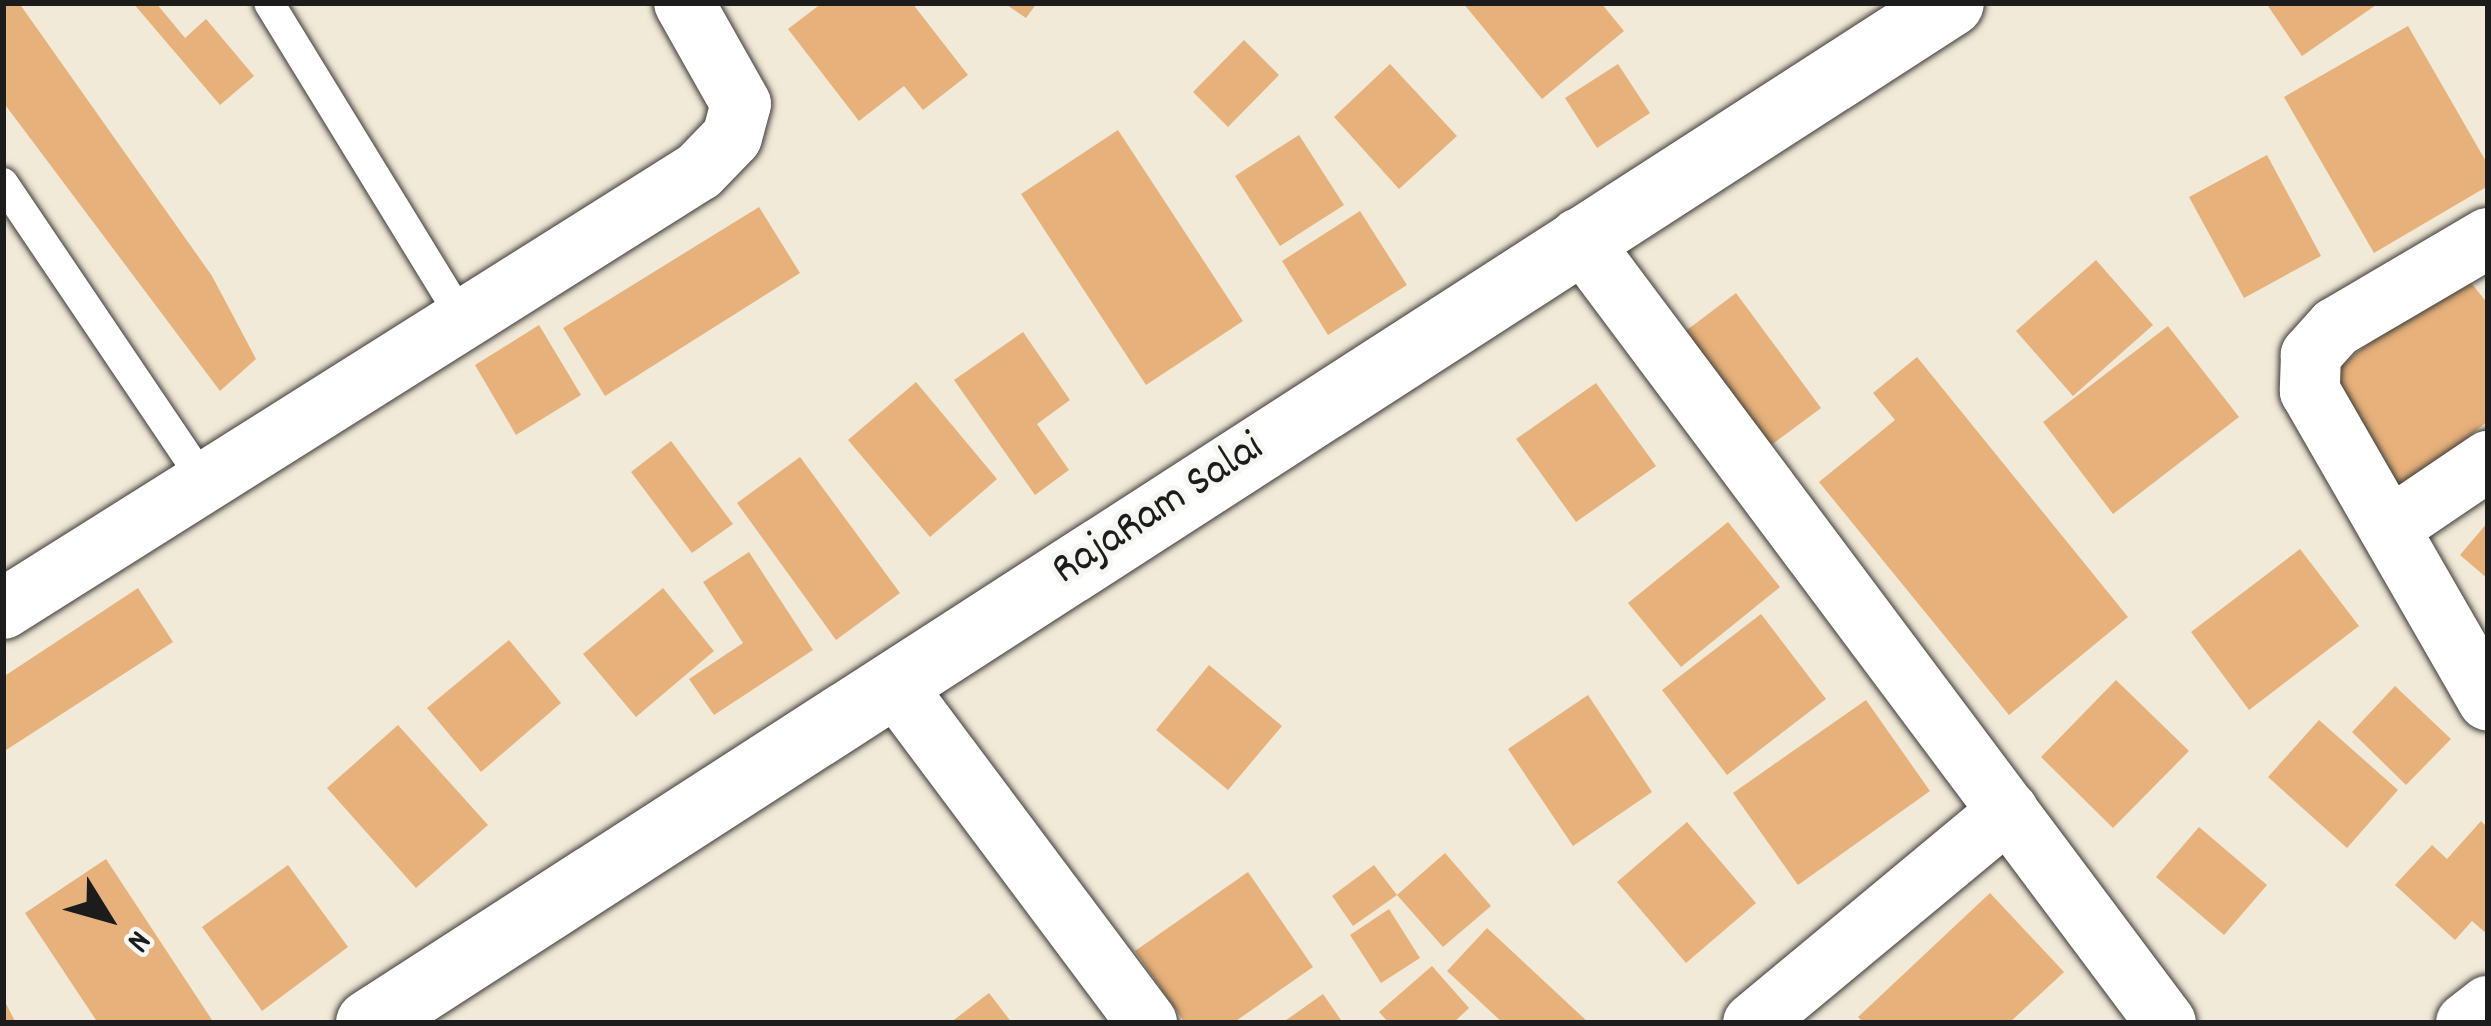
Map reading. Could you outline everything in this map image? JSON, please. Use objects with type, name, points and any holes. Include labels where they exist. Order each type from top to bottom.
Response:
[{"type":"street","points":[[3,609],[699,171],[732,137],[741,104],[684,3]]},
{"type":"street","name":"RajaRam Salai","points":[[369,1023],[1579,238],[1951,3]]},
{"type":"street","points":[[1579,238],[2166,1023]]},
{"type":"street","points":[[2488,238],[2336,327],[2311,355],[2310,391],[2488,700]]},
{"type":"street","points":[[2389,528],[2488,461]]},
{"type":"street","points":[[893,683],[1147,1023]]},
{"type":"street","points":[[1753,1023],[2008,812]]},
{"type":"street","points":[[2466,1023],[2488,1006]]},
{"type":"lane","points":[[269,3],[463,319]]},
{"type":"lane","points":[[3,183],[206,482]]},
{"type":"building","points":[[3,3],[19,3],[212,276],[256,359],[220,391],[3,102]]},
{"type":"building","points":[[133,3],[156,3],[185,38],[206,19],[254,76],[220,105]]},
{"type":"building","points":[[822,3],[912,3],[968,75],[923,110],[904,86],[859,121],[788,29]]},
{"type":"building","points":[[1004,3],[1037,3],[1026,18]]},
{"type":"building","points":[[1463,3],[1601,3],[1624,31],[1542,99]]},
{"type":"building","points":[[2266,3],[2379,3],[2302,56]]},
{"type":"building","points":[[2408,26],[2488,165],[2488,186],[2374,253],[2284,97]]},
{"type":"building","points":[[1244,40],[1279,75],[1228,127],[1193,92]]},
{"type":"building","points":[[1390,64],[1457,136],[1399,189],[1334,117]]},
{"type":"building","points":[[1618,64],[1650,113],[1597,148],[1565,98]]},
{"type":"building","points":[[1118,130],[1243,321],[1146,385],[1021,194]]},
{"type":"building","points":[[1299,135],[1344,205],[1280,246],[1235,176]]},
{"type":"building","points":[[2267,155],[2321,256],[2244,298],[2189,197]]},
{"type":"building","points":[[759,207],[800,273],[605,396],[563,328]]},
{"type":"building","points":[[1360,211],[1407,285],[1328,335],[1282,261]]},
{"type":"building","points":[[2096,260],[2153,325],[2073,396],[2016,331]]},
{"type":"building","points":[[2460,269],[2488,304],[2488,421],[2401,492],[2316,386]]},
{"type":"building","points":[[1736,293],[1821,408],[1763,451],[1679,336]]},
{"type":"building","points":[[539,325],[581,395],[516,435],[475,365]]},
{"type":"building","points":[[2168,326],[2239,417],[2113,514],[2043,422]]},
{"type":"building","points":[[1023,332],[1070,400],[1037,424],[1069,470],[1035,495],[954,380]]},
{"type":"building","points":[[1917,357],[2128,617],[2009,715],[1819,482],[1895,420],[1873,393]]},
{"type":"building","points":[[916,382],[997,479],[930,537],[848,440]]},
{"type":"building","points":[[1596,383],[1656,466],[1576,522],[1516,439]]},
{"type":"building","points":[[671,441],[733,524],[692,553],[631,472]]},
{"type":"building","points":[[800,457],[900,593],[836,640],[737,503]]},
{"type":"building","points":[[1728,522],[1780,587],[1681,667],[1628,603]]},
{"type":"building","points":[[2488,522],[2488,579],[2460,555]]},
{"type":"building","points":[[2300,549],[2359,626],[2249,710],[2191,632]]},
{"type":"building","points":[[749,552],[813,650],[714,715],[689,679],[743,643],[703,582]]},
{"type":"building","points":[[138,588],[173,642],[3,752],[3,677]]},
{"type":"building","points":[[663,588],[714,651],[636,717],[583,654]]},
{"type":"building","points":[[1761,614],[1826,699],[1727,775],[1662,690]]},
{"type":"building","points":[[509,640],[561,703],[481,772],[427,708]]},
{"type":"building","points":[[1209,665],[1282,726],[1228,790],[1156,730]]},
{"type":"building","points":[[2116,680],[2189,751],[2113,828],[2041,757]]},
{"type":"building","points":[[2395,686],[2451,739],[2406,785],[2352,732]]},
{"type":"building","points":[[1588,695],[1652,792],[1573,846],[1508,749]]},
{"type":"building","points":[[1866,700],[1930,791],[1798,885],[1733,793]]},
{"type":"building","points":[[2319,720],[2398,790],[2347,848],[2268,777]]},
{"type":"building","points":[[398,725],[488,825],[416,888],[327,788]]},
{"type":"building","points":[[2481,821],[2488,828],[2488,935],[2472,921],[2455,940],[2395,885],[2432,845],[2447,859]]},
{"type":"building","points":[[1687,822],[1756,903],[1686,963],[1617,882]]},
{"type":"building","points":[[2199,827],[2267,885],[2224,935],[2156,877]]},
{"type":"building","points":[[1445,853],[1491,906],[1443,947],[1397,895]]},
{"type":"building","points":[[106,859],[212,1020],[98,1023],[25,913]]},
{"type":"building","points":[[288,865],[348,947],[262,1011],[202,927]]},
{"type":"building","points":[[1374,865],[1397,895],[1353,926],[1332,896]]},
{"type":"building","points":[[1248,872],[1313,967],[1233,1023],[1185,1023],[1135,951]]},
{"type":"building","points":[[1990,893],[2064,972],[2009,1023],[1864,1023],[1858,1017]]},
{"type":"building","points":[[1389,909],[1420,958],[1381,983],[1350,935]]},
{"type":"building","points":[[1487,928],[1589,1023],[1503,1023],[1447,971]]},
{"type":"building","points":[[1432,966],[1469,1008],[1453,1023],[1389,1023],[1379,1012]]},
{"type":"building","points":[[989,993],[1012,1023],[950,1023]]},
{"type":"building","points":[[1323,994],[1343,1023],[1282,1023]]},
{"type":"building","points":[[3,998],[16,1023],[3,1023]]}]
